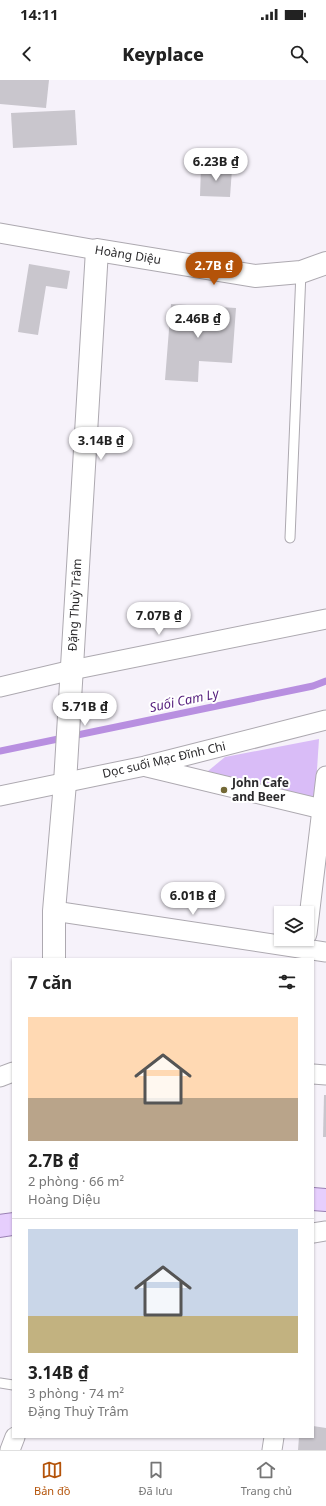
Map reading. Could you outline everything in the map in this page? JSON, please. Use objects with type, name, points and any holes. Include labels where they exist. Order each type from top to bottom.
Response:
[{"type":"main road","points":[[314,1199],[326,1200]]},
{"type":"main road","points":[[0,1226],[12,1224]]},
{"type":"street","name":"Hoàng Diệu","points":[[0,233],[255,276],[302,272],[326,263]]},
{"type":"street","name":"Đặng Thuỳ Trâm","points":[[54,958],[54,911],[65,783],[97,250]]},
{"type":"street","points":[[0,687],[72,670],[326,619]]},
{"type":"street","name":"Dọc suối Mạc Đĩnh Chi","points":[[0,796],[145,766],[326,720]]},
{"type":"street","points":[[145,766],[324,810]]},
{"type":"street","points":[[311,906],[324,810],[326,776]]},
{"type":"street","points":[[54,911],[274,936]]},
{"type":"street","points":[[314,945],[326,952]]},
{"type":"street","points":[[0,1077],[12,1072]]},
{"type":"street","points":[[314,1074],[326,1075]]},
{"type":"street","points":[[314,1233],[326,1231]]},
{"type":"street","points":[[10,1450],[15,1438]]},
{"type":"street","points":[[272,1450],[274,1438]]},
{"type":"lane","points":[[290,538],[302,272]]},
{"type":"lane","points":[[0,1383],[12,1385]]},
{"type":"shaded area","points":[[319,739],[315,800],[202,776],[225,757]]},
{"type":"building","points":[[0,80],[49,80],[46,108],[0,104]]},
{"type":"building","points":[[75,110],[77,145],[13,148],[11,113]]},
{"type":"building","points":[[201,167],[232,169],[230,197],[200,196]]},
{"type":"building","points":[[29,264],[70,271],[67,289],[46,286],[38,335],[18,332]]},
{"type":"building","points":[[171,304],[236,308],[232,363],[199,361],[198,382],[165,380]]},
{"type":"building","points":[[324,1095],[326,1095],[326,1137],[323,1137]]},
{"type":"building","points":[[314,1426],[326,1428],[326,1450],[298,1450],[299,1438],[314,1438]]},
{"type":"waterway","name":"Suối Cam Ly","points":[[0,751],[313,686],[326,681]]},
{"type":"place","name":"John Cafe and Beer","points":[[224,790]]}]
